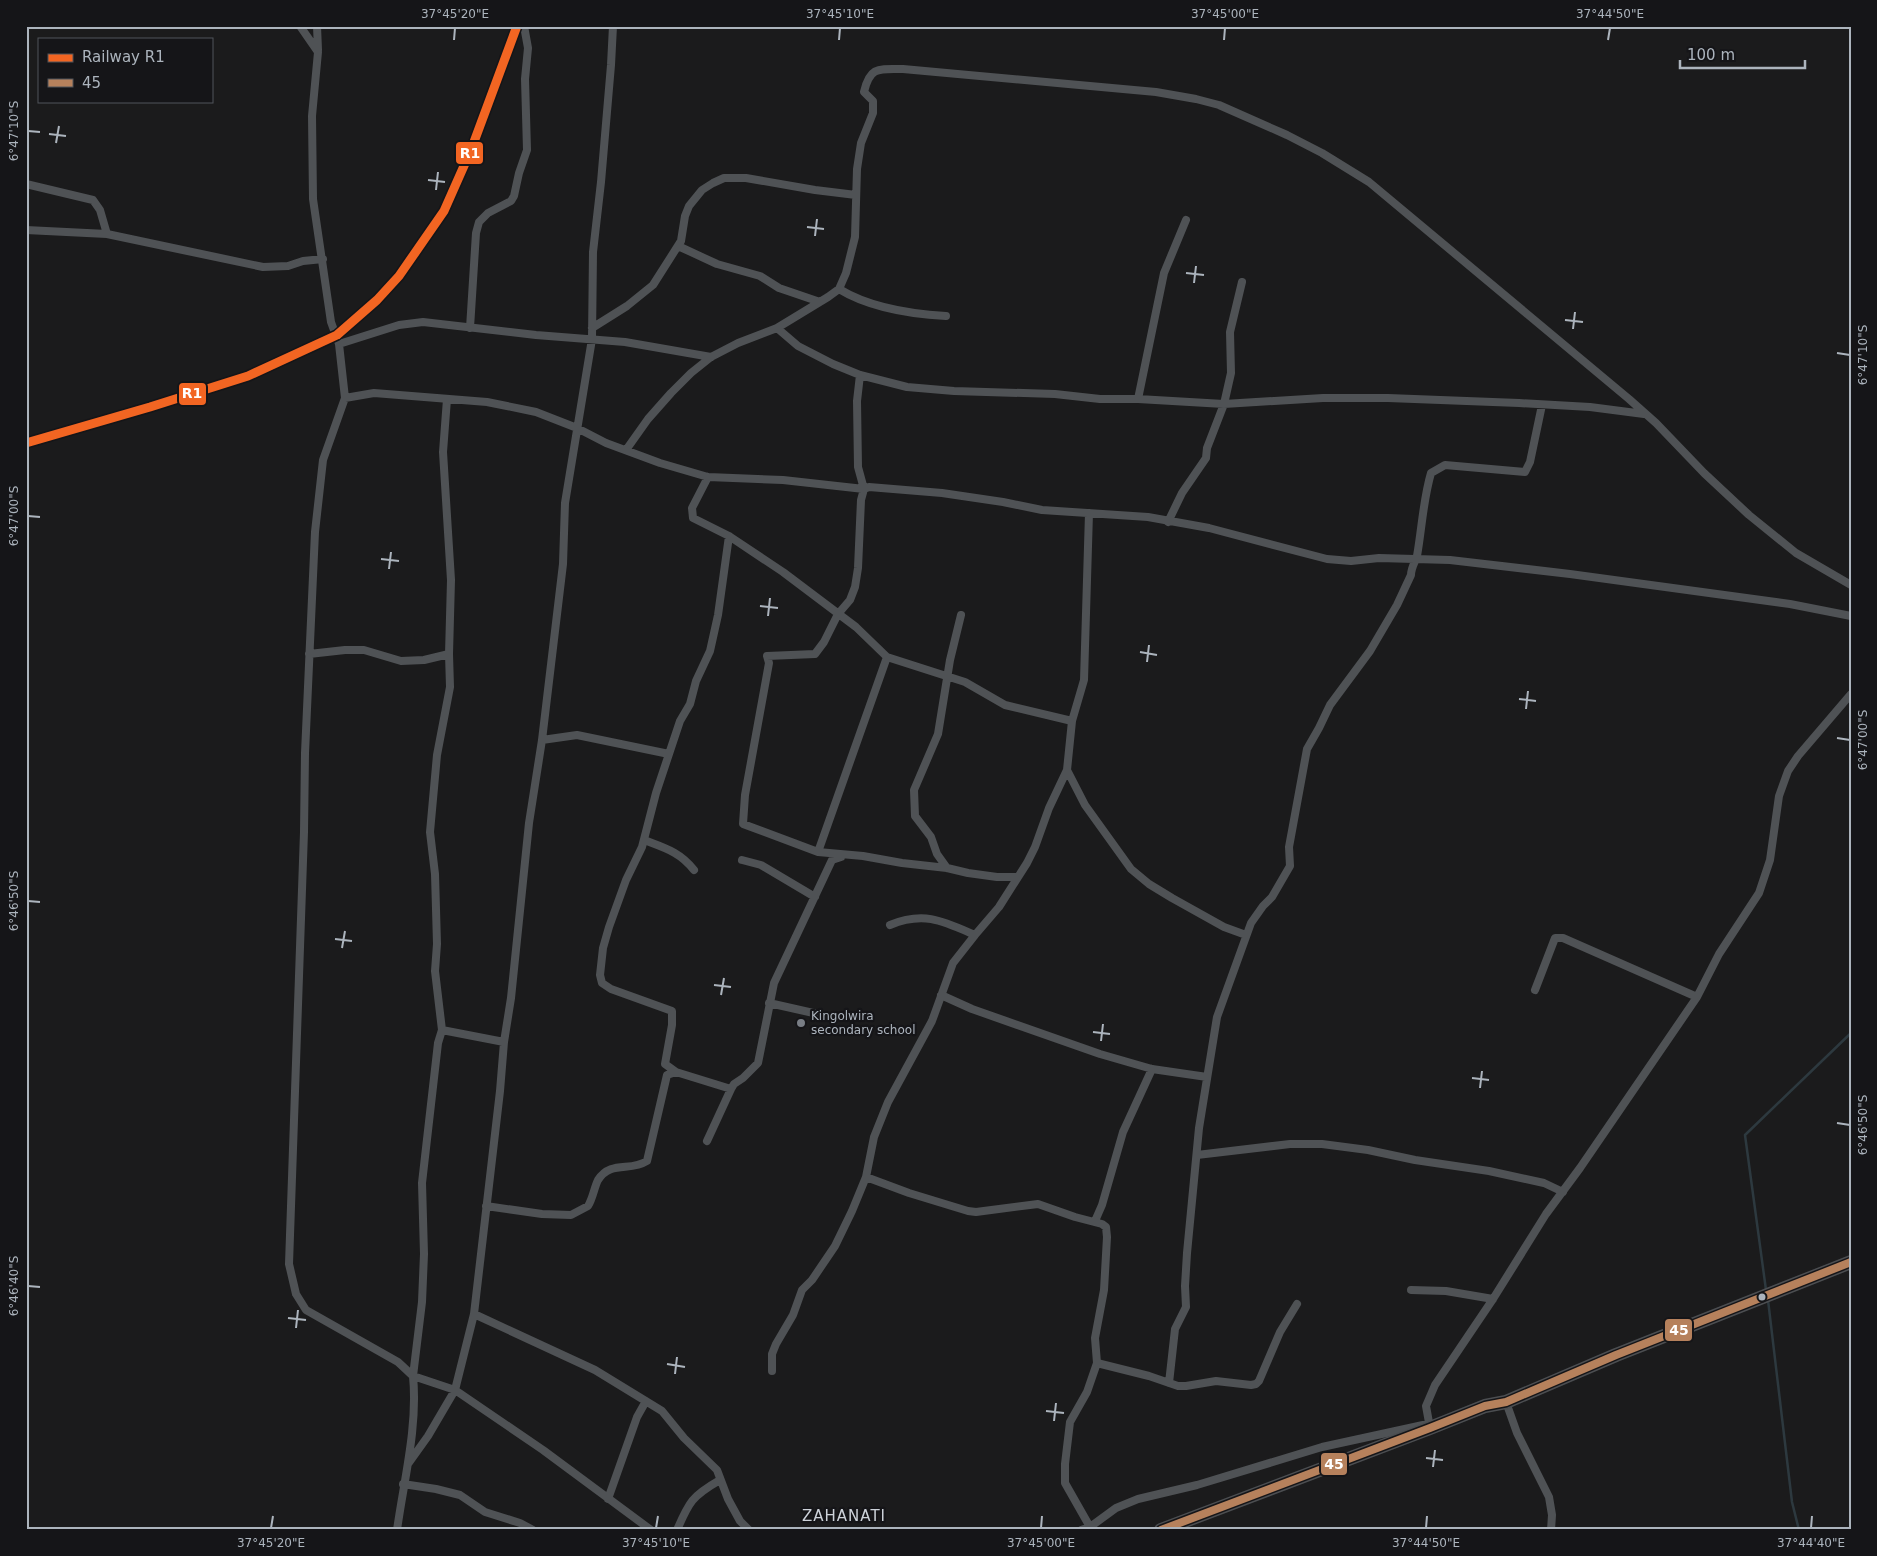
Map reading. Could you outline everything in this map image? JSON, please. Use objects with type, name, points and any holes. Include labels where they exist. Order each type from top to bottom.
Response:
[{"type":"highway","points":[[1161,1530],[1429,1426],[1485,1406],[1506,1402],[1777,1290],[1851,1262]]},
{"type":"street","points":[[300,26],[318,52]]},
{"type":"street","points":[[317,26],[318,52],[312,116],[313,199],[331,322],[339,344],[345,398],[323,460],[315,532],[309,654],[290,1271],[296,1294],[306,1310],[398,1362],[413,1376],[455,1390],[543,1450],[651,1530]]},
{"type":"street","points":[[470,328],[476,233],[479,222],[488,213],[511,200],[514,196],[527,150],[525,79],[528,48],[524,26]]},
{"type":"street","points":[[406,1466],[428,1436],[455,1390],[474,1314],[504,1042],[511,998],[529,823],[542,740],[563,564],[565,503],[592,339],[593,252],[601,182],[613,26]]},
{"type":"street","points":[[626,450],[648,418],[691,373],[711,357],[738,343],[777,328],[839,288],[846,273],[855,237],[856,195],[861,143],[873,113],[874,101],[864,92],[868,77],[876,70],[903,69],[1156,92],[1219,105],[1322,153],[1369,182],[1528,313],[1656,423],[1675,445],[1749,515],[1796,553],[1851,585]]},
{"type":"street","points":[[592,328],[653,285],[681,240],[685,216],[689,206],[702,190],[724,178],[746,178],[856,195]]},
{"type":"street","points":[[26,184],[93,200],[100,210],[107,234]]},
{"type":"street","points":[[1138,399],[1164,272],[1186,220]]},
{"type":"street","points":[[26,230],[107,234],[263,267],[288,266],[323,259]]},
{"type":"street","points":[[678,246],[717,264],[760,276],[779,288],[820,302]]},
{"type":"street","points":[[1168,522],[1182,493],[1206,458],[1207,448],[1224,404],[1231,372],[1230,332],[1242,282]]},
{"type":"street","points":[[839,288],[847,294],[904,312],[946,316]]},
{"type":"street","points":[[339,344],[399,325],[423,322],[592,339],[670,349],[711,357]]},
{"type":"street","points":[[777,328],[798,346],[832,364],[860,375],[907,387],[1055,394],[1100,399],[1138,399],[1224,404],[1323,398],[1388,398],[1590,407],[1644,414]]},
{"type":"street","points":[[860,375],[857,401],[858,467],[864,489],[861,500],[860,550],[855,587],[850,600],[838,614],[824,642],[815,654],[767,656],[769,663],[742,814],[744,826],[818,852],[863,856],[997,877],[1017,877]]},
{"type":"street","points":[[345,398],[374,393],[487,402],[536,412],[577,428],[606,443],[660,463],[708,477],[783,480],[864,489],[869,487],[942,493],[1042,510],[1148,517],[1208,528],[1327,559],[1351,561],[1379,558],[1450,560],[1570,574],[1790,604],[1851,616]]},
{"type":"street","points":[[397,1530],[413,1413],[413,1376],[422,1302],[424,1254],[422,1183],[438,1043],[442,1030],[436,972],[435,874],[430,832],[437,755],[450,687],[451,580],[443,452],[447,399]]},
{"type":"street","points":[[1168,1383],[1175,1329],[1186,1307],[1187,1254],[1199,1128],[1217,1017],[1251,923],[1272,897],[1290,866],[1289,847],[1307,749],[1320,728],[1330,705],[1370,651],[1412,575],[1411,570],[1416,558],[1426,490],[1431,473],[1446,465],[1525,472],[1530,462],[1542,405]]},
{"type":"street","points":[[708,477],[692,508],[693,518],[728,536],[783,572],[856,627],[887,657],[965,682],[1005,705],[1072,722]]},
{"type":"street","points":[[772,1371],[772,1354],[793,1315],[802,1290],[812,1280],[835,1246],[852,1211],[866,1177],[874,1137],[888,1102],[932,1021],[953,963],[999,907],[1035,847],[1049,808],[1067,770],[1072,722],[1084,680],[1089,513]]},
{"type":"street","points":[[728,536],[718,615],[710,651],[696,681],[690,704],[680,721],[656,793],[644,840],[626,880],[609,927],[603,948],[600,975],[602,983],[611,989],[669,1008],[672,1011],[672,1025],[666,1064],[676,1072],[731,1090]]},
{"type":"street","points":[[947,868],[938,854],[931,837],[915,816],[913,796],[938,734],[947,677],[961,615]]},
{"type":"street","points":[[309,654],[364,650],[381,653],[401,661],[424,660],[449,654]]},
{"type":"street","points":[[818,852],[887,657]]},
{"type":"street","points":[[1081,1530],[1090,1527],[1116,1508],[1138,1499],[1197,1486],[1322,1447],[1429,1426],[1427,1400],[1546,1214],[1697,997],[1719,954],[1760,893],[1770,860],[1779,796],[1788,771],[1803,750],[1851,694]]},
{"type":"street","points":[[542,740],[577,735],[669,754]]},
{"type":"street","points":[[1067,770],[1085,805],[1131,868],[1149,884],[1172,898],[1224,927],[1246,935]]},
{"type":"street","points":[[644,840],[676,852],[686,859],[694,870]]},
{"type":"street","points":[[707,1141],[731,1090],[758,1063],[774,983],[832,860],[846,855]]},
{"type":"street","points":[[742,860],[761,865],[815,897]]},
{"type":"street","points":[[890,925],[906,918],[926,918],[940,921],[975,935]]},
{"type":"street","points":[[1535,990],[1555,938],[1563,938],[1697,997]]},
{"type":"street","points":[[941,995],[972,1010],[1100,1054],[1152,1069],[1207,1077]]},
{"type":"street","points":[[769,1003],[832,1017]]},
{"type":"street","points":[[442,1030],[504,1042]]},
{"type":"street","points":[[1095,1221],[1102,1205],[1123,1132],[1152,1069]]},
{"type":"street","points":[[486,1206],[542,1214],[571,1215],[588,1206],[597,1183],[606,1171],[611,1168],[642,1165],[647,1161],[667,1075],[676,1072]]},
{"type":"street","points":[[1197,1155],[1290,1144],[1322,1144],[1368,1150],[1544,1182],[1562,1192]]},
{"type":"street","points":[[866,1177],[909,1193],[968,1211],[976,1212],[1038,1204],[1075,1217],[1095,1221],[1106,1227],[1104,1290],[1095,1338],[1097,1363],[1088,1392],[1070,1422],[1064,1464],[1065,1483],[1090,1527]]},
{"type":"street","points":[[1412,1290],[1446,1291],[1493,1299]]},
{"type":"street","points":[[1097,1363],[1168,1383],[1186,1386],[1216,1382],[1256,1384],[1280,1332],[1297,1304]]},
{"type":"street","points":[[474,1314],[595,1370],[662,1411],[684,1438],[712,1463],[740,1521],[749,1530]]},
{"type":"street","points":[[608,1499],[637,1417],[646,1400]]},
{"type":"street","points":[[1506,1402],[1517,1433],[1549,1497],[1552,1515],[1551,1530]]},
{"type":"street","points":[[677,1530],[686,1507],[696,1496],[720,1480]]},
{"type":"street","points":[[403,1484],[460,1495],[485,1512],[520,1523],[532,1530]]},
{"type":"waterway","points":[[1766,1290],[1745,1135],[1851,1033]]},
{"type":"waterway","points":[[1768,1300],[1792,1502],[1799,1530]]},
{"type":"rail line","name":"R1","points":[[26,443],[248,376],[337,335],[377,300],[399,276],[444,211],[471,150],[517,26]]},
{"type":"transit line","name":"45","points":[[1161,1530],[1485,1406],[1506,1402],[1616,1355],[1851,1262]]},
{"type":"place","name":"Kingolwira secondary school","points":[[801,1023]]},
{"type":"district","name":"ZAHANATI","points":[[844,1516]]}]
